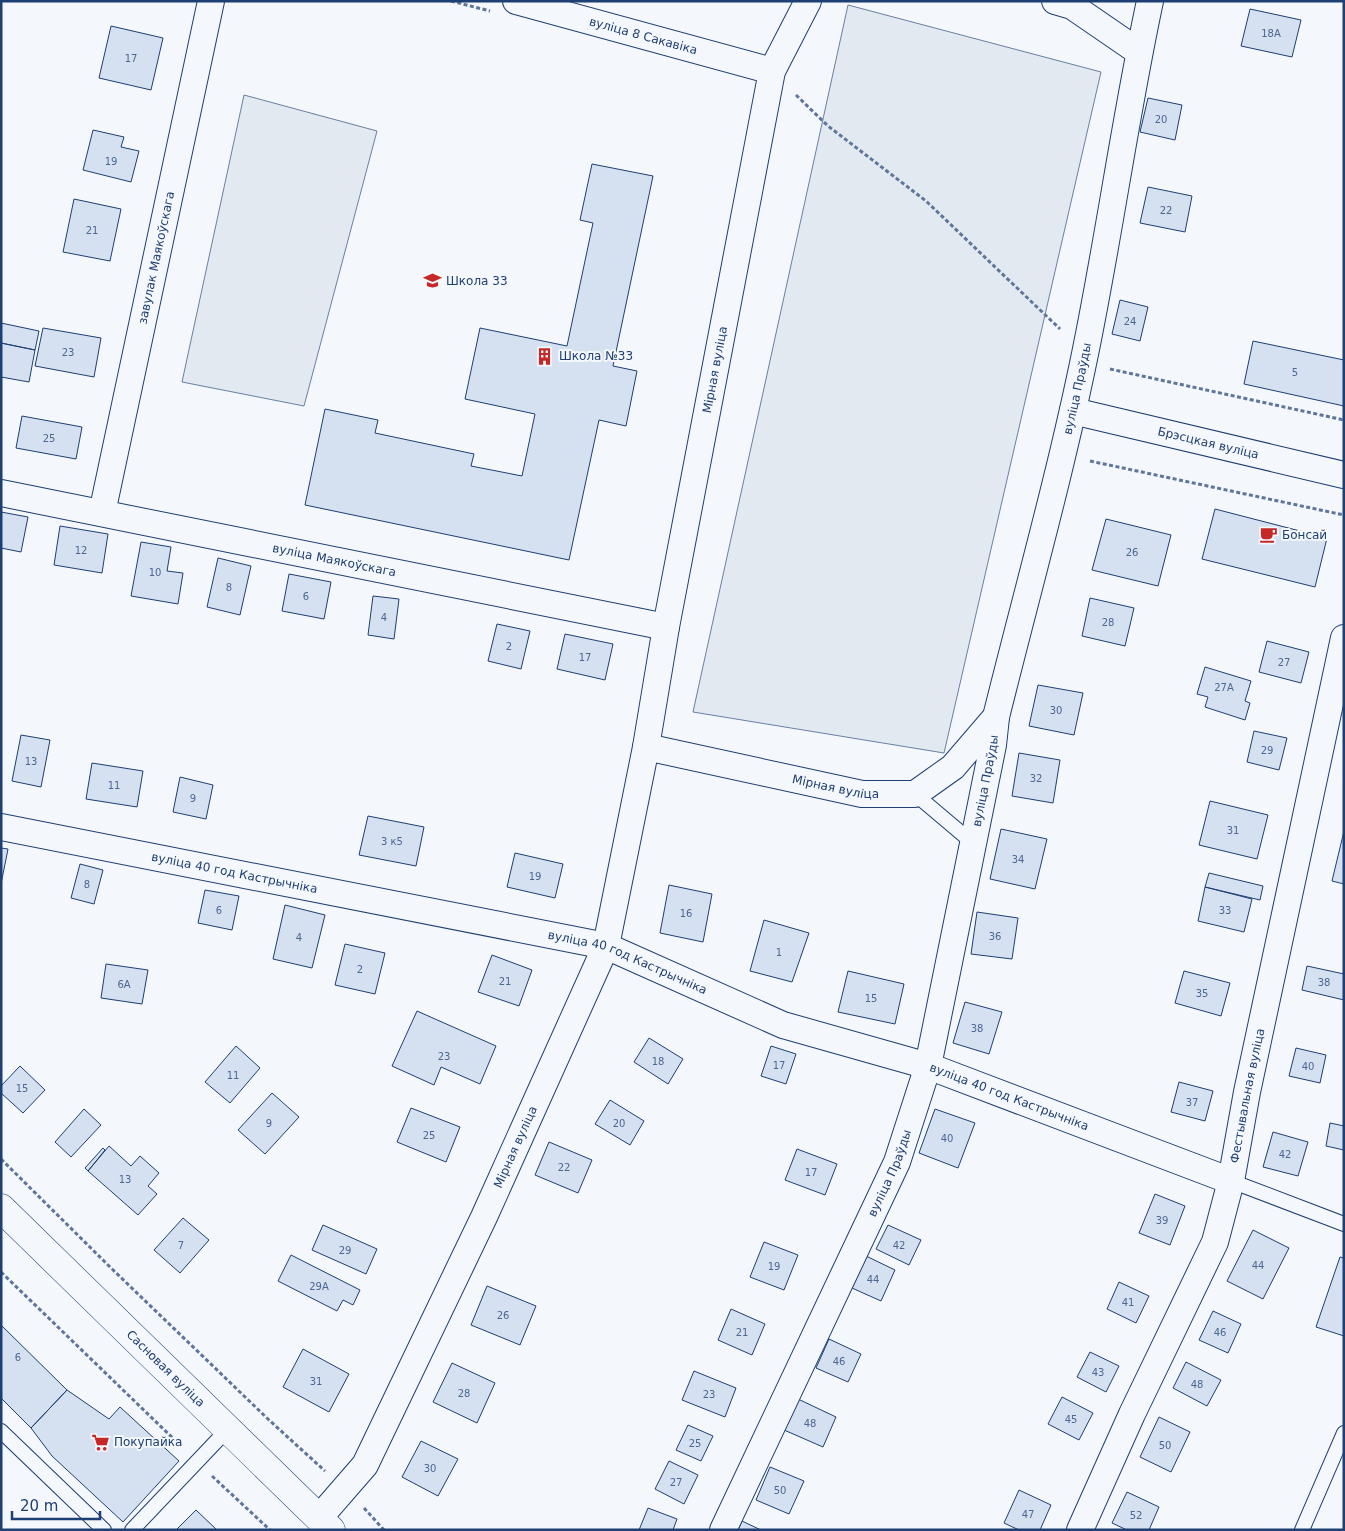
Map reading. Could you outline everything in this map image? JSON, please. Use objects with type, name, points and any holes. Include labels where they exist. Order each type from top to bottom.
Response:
[{"type":"main road","name":"Сасновая вуліца","points":[[1,1208],[325,1524]]},
{"type":"street","name":"завулак Маякоўскага","points":[[102,513],[211,1]]},
{"type":"street","name":"вуліца 8 Сакавіка","points":[[516,1],[772,71]]},
{"type":"street","name":"Мірная вуліца","points":[[325,1524],[345,1488],[365,1464],[369,1456],[484,1217],[606,946],[646,746],[666,627],[772,71],[808,1]]},
{"type":"street","points":[[1056,1],[1072,6],[1139,52]]},
{"type":"street","name":"вуліца Праўды","points":[[723,1530],[897,1162],[928,1066],[993,745],[996,717],[1073,411],[1086,352],[1139,52],[1150,1]]},
{"type":"street","name":"Брэсцкая вуліца","points":[[1073,411],[1344,475]]},
{"type":"street","name":"вуліца Маякоўскага","points":[[1,493],[666,627]]},
{"type":"street","name":"Фестывальная вуліца","points":[[1080,1530],[1132,1414],[1215,1242],[1231,1181],[1249,1082],[1344,638]]},
{"type":"street","points":[[915,794],[953,767],[996,717]]},
{"type":"street","name":"Мірная вуліца","points":[[646,746],[862,794],[915,794]]},
{"type":"street","name":"вуліца 40 год Кастрычніка","points":[[1,827],[606,946],[783,1024],[928,1066],[1231,1181]]},
{"type":"lane","points":[[915,794],[973,843]]},
{"type":"lane","points":[[1231,1181],[1344,1224]]},
{"type":"lane","points":[[132,1530],[228,1429]]},
{"type":"lane","points":[[1,1431],[104,1530]]},
{"type":"lane","points":[[1302,1530],[1344,1433]]},
{"type":"path","points":[[793,92],[828,126],[926,201],[1056,326],[1105,368],[1344,420]]},
{"type":"path","points":[[1062,455],[1344,515]]},
{"type":"path","points":[[1,1159],[262,1413],[345,1488],[384,1530]]},
{"type":"path","points":[[1,1272],[270,1530]]},
{"type":"shaded area","points":[[848,5],[1101,72],[944,753],[693,712]]},
{"type":"shaded area","points":[[244,95],[377,131],[304,406],[182,382]]},
{"type":"building","points":[[1250,9],[1301,20],[1292,57],[1241,46]]},
{"type":"building","points":[[111,26],[163,38],[151,90],[99,78]]},
{"type":"building","points":[[1148,98],[1182,105],[1175,140],[1140,132]]},
{"type":"building","points":[[93,130],[124,137],[121,147],[139,151],[131,182],[83,170]]},
{"type":"building","name":"Школа №33","points":[[592,164],[653,176],[613,366],[637,371],[626,426],[599,420],[569,560],[305,505],[325,409],[378,420],[375,433],[474,454],[471,466],[522,476],[535,414],[465,399],[480,328],[567,346],[593,223],[580,220]]},
{"type":"building","points":[[1148,187],[1192,196],[1185,232],[1140,223]]},
{"type":"building","points":[[74,199],[121,209],[110,261],[63,252]]},
{"type":"building","points":[[1120,300],[1148,307],[1140,341],[1112,334]]},
{"type":"building","points":[[1,323],[39,331],[35,350],[1,343]]},
{"type":"building","points":[[43,328],[101,338],[94,377],[35,366]]},
{"type":"building","points":[[1253,341],[1344,360],[1344,406],[1244,384]]},
{"type":"building","points":[[1,343],[35,350],[29,382],[1,377]]},
{"type":"building","points":[[22,416],[82,427],[76,459],[16,448]]},
{"type":"building","points":[[1215,509],[1327,538],[1315,587],[1202,559]]},
{"type":"building","points":[[1,512],[28,517],[21,552],[1,548]]},
{"type":"building","points":[[1106,519],[1171,535],[1158,586],[1092,570]]},
{"type":"building","points":[[60,526],[108,534],[102,573],[54,565]]},
{"type":"building","points":[[141,542],[171,547],[167,571],[183,573],[178,604],[131,596]]},
{"type":"building","points":[[218,558],[251,566],[240,615],[207,607]]},
{"type":"building","points":[[289,574],[331,582],[324,619],[282,611]]},
{"type":"building","points":[[373,596],[399,599],[394,639],[368,635]]},
{"type":"building","points":[[1090,598],[1134,608],[1125,646],[1082,636]]},
{"type":"building","points":[[497,624],[530,631],[521,669],[488,661]]},
{"type":"building","points":[[565,634],[613,644],[605,680],[557,669]]},
{"type":"building","points":[[1267,641],[1309,652],[1301,683],[1259,672]]},
{"type":"building","points":[[1205,667],[1251,681],[1245,701],[1250,703],[1245,720],[1205,707],[1208,697],[1197,694]]},
{"type":"building","points":[[1038,685],[1083,693],[1074,735],[1029,726]]},
{"type":"building","points":[[1254,731],[1287,738],[1279,770],[1247,762]]},
{"type":"building","points":[[21,735],[50,740],[41,787],[12,781]]},
{"type":"building","points":[[1019,753],[1060,760],[1053,803],[1012,796]]},
{"type":"building","points":[[92,763],[143,771],[137,807],[86,799]]},
{"type":"building","points":[[180,777],[213,785],[206,819],[173,812]]},
{"type":"building","points":[[1210,801],[1268,815],[1257,859],[1199,845]]},
{"type":"building","points":[[368,816],[424,827],[416,866],[359,855]]},
{"type":"building","points":[[1001,829],[1047,839],[1035,889],[990,879]]},
{"type":"building","points":[[1344,831],[1344,884],[1332,881]]},
{"type":"building","points":[[1,848],[8,849],[1,884]]},
{"type":"building","points":[[515,853],[563,864],[555,898],[507,887]]},
{"type":"building","points":[[80,864],[103,870],[94,904],[71,898]]},
{"type":"building","points":[[1209,873],[1263,886],[1260,900],[1205,887]]},
{"type":"building","points":[[669,885],[712,894],[703,942],[660,933]]},
{"type":"building","points":[[1205,887],[1252,899],[1244,932],[1198,921]]},
{"type":"building","points":[[205,890],[239,896],[232,930],[198,923]]},
{"type":"building","points":[[285,905],[325,915],[312,968],[273,959]]},
{"type":"building","points":[[977,912],[1018,918],[1012,959],[971,954]]},
{"type":"building","points":[[764,920],[809,933],[792,982],[750,971]]},
{"type":"building","points":[[345,944],[385,953],[375,994],[335,985]]},
{"type":"building","points":[[492,955],[532,970],[519,1006],[478,992]]},
{"type":"building","points":[[106,964],[148,970],[142,1004],[101,998]]},
{"type":"building","points":[[1307,966],[1344,974],[1344,1000],[1302,990]]},
{"type":"building","points":[[848,971],[904,984],[895,1024],[838,1012]]},
{"type":"building","points":[[1184,971],[1230,983],[1221,1016],[1175,1003]]},
{"type":"building","points":[[965,1002],[1002,1012],[989,1054],[953,1043]]},
{"type":"building","points":[[417,1011],[496,1046],[480,1084],[441,1067],[434,1085],[392,1066]]},
{"type":"building","points":[[649,1038],[683,1059],[668,1084],[634,1062]]},
{"type":"building","points":[[236,1046],[260,1068],[230,1103],[205,1082]]},
{"type":"building","points":[[771,1046],[796,1054],[786,1084],[761,1076]]},
{"type":"building","points":[[1296,1048],[1326,1055],[1320,1083],[1289,1076]]},
{"type":"building","points":[[20,1066],[45,1090],[23,1113],[1,1093],[1,1086]]},
{"type":"building","points":[[1179,1082],[1213,1091],[1205,1121],[1171,1112]]},
{"type":"building","points":[[272,1093],[299,1117],[265,1154],[238,1130]]},
{"type":"building","points":[[610,1100],[644,1121],[630,1145],[595,1124]]},
{"type":"building","points":[[411,1108],[460,1127],[446,1162],[397,1142]]},
{"type":"building","points":[[84,1109],[101,1125],[71,1157],[55,1142]]},
{"type":"building","points":[[935,1109],[975,1123],[958,1168],[919,1153]]},
{"type":"building","points":[[1330,1123],[1344,1126],[1344,1150],[1326,1146]]},
{"type":"building","points":[[1273,1132],[1308,1142],[1298,1176],[1263,1167]]},
{"type":"building","points":[[549,1142],[592,1160],[578,1193],[535,1175]]},
{"type":"building","points":[[109,1146],[131,1166],[140,1156],[159,1173],[148,1186],[157,1194],[138,1215],[88,1171]]},
{"type":"building","points":[[103,1148],[105,1150],[88,1171],[85,1168]]},
{"type":"building","points":[[797,1149],[837,1164],[825,1195],[785,1180]]},
{"type":"building","points":[[1155,1194],[1185,1206],[1170,1245],[1139,1233]]},
{"type":"building","points":[[183,1218],[209,1240],[180,1273],[154,1250]]},
{"type":"building","points":[[323,1225],[377,1249],[366,1274],[312,1250]]},
{"type":"building","points":[[888,1225],[921,1240],[909,1265],[876,1249]]},
{"type":"building","points":[[1253,1230],[1289,1248],[1263,1299],[1227,1281]]},
{"type":"building","points":[[764,1242],[798,1255],[784,1290],[750,1277]]},
{"type":"building","points":[[291,1255],[360,1290],[353,1305],[343,1300],[337,1311],[278,1281]]},
{"type":"building","points":[[866,1256],[895,1270],[881,1301],[852,1288]]},
{"type":"building","points":[[1340,1257],[1344,1258],[1344,1336],[1316,1327]]},
{"type":"building","points":[[1119,1282],[1149,1296],[1136,1323],[1107,1309]]},
{"type":"building","points":[[487,1286],[536,1306],[520,1345],[471,1325]]},
{"type":"building","points":[[731,1309],[765,1324],[752,1355],[718,1340]]},
{"type":"building","points":[[1213,1311],[1241,1324],[1228,1353],[1199,1340]]},
{"type":"building","points":[[1,1325],[67,1390],[31,1428],[1,1398]]},
{"type":"building","points":[[829,1339],[861,1354],[848,1382],[816,1368]]},
{"type":"building","points":[[303,1349],[349,1374],[329,1412],[283,1387]]},
{"type":"building","points":[[1090,1352],[1119,1366],[1106,1392],[1077,1377]]},
{"type":"building","points":[[1186,1362],[1221,1380],[1207,1406],[1173,1388]]},
{"type":"building","points":[[452,1363],[495,1383],[477,1423],[433,1402]]},
{"type":"building","points":[[694,1371],[736,1388],[725,1417],[682,1400]]},
{"type":"building","name":"Покупайка","points":[[67,1390],[109,1419],[120,1407],[179,1461],[123,1522],[52,1456],[31,1428]]},
{"type":"building","points":[[1062,1397],[1093,1413],[1079,1440],[1048,1424]]},
{"type":"building","points":[[798,1399],[836,1417],[823,1447],[784,1430]]},
{"type":"building","points":[[1159,1417],[1190,1432],[1171,1472],[1140,1457]]},
{"type":"building","points":[[688,1425],[713,1436],[701,1461],[676,1450]]},
{"type":"building","points":[[421,1441],[458,1459],[438,1496],[402,1477]]},
{"type":"building","points":[[669,1461],[698,1475],[684,1504],[655,1489]]},
{"type":"building","points":[[770,1467],[804,1481],[789,1514],[756,1500]]},
{"type":"building","points":[[1019,1490],[1051,1505],[1040,1530],[1019,1530],[1004,1523]]},
{"type":"building","points":[[1127,1492],[1159,1507],[1149,1530],[1127,1530],[1112,1523]]},
{"type":"building","points":[[648,1508],[677,1519],[673,1530],[639,1530]]},
{"type":"building","points":[[196,1510],[217,1530],[176,1530]]},
{"type":"building","points":[[742,1521],[761,1530],[738,1530]]},
{"type":"place","name":"Школа 33","points":[[432,281]]},
{"type":"place","name":"Школа №33","points":[[545,356]]},
{"type":"place","name":"Бонсай","points":[[1268,535]]},
{"type":"place","name":"Покупайка","points":[[100,1442]]}]
